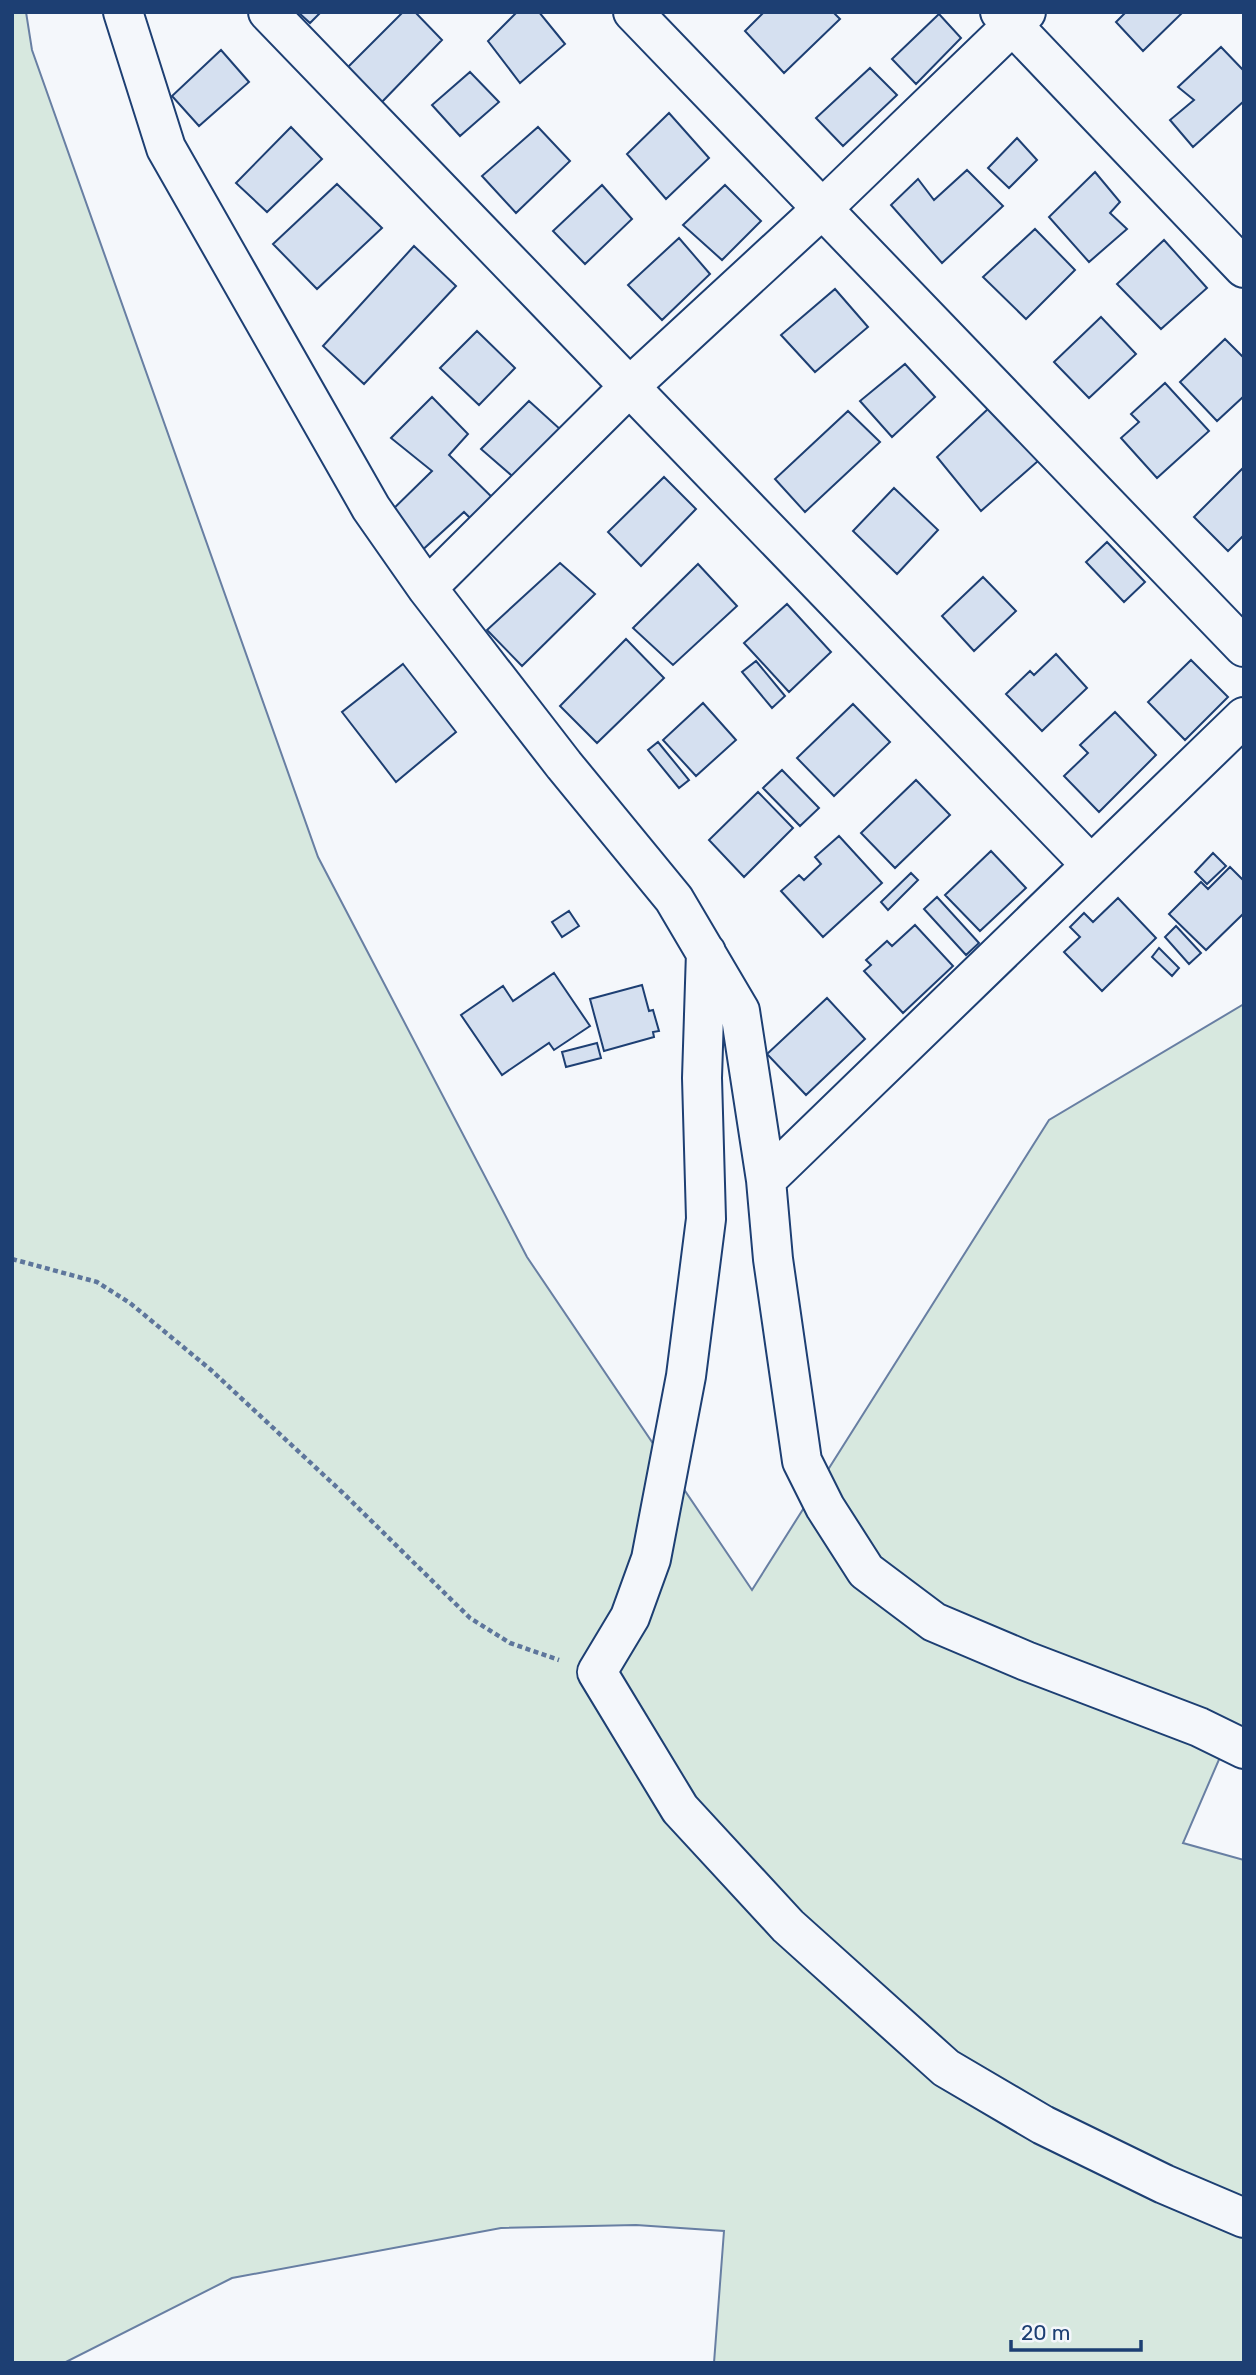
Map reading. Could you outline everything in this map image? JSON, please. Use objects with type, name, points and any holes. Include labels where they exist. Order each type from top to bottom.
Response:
[{"type":"street","points":[[123,12],[166,148],[371,508],[564,765],[674,899],[740,1011],[766,1180],[773,1259],[802,1461],[825,1507],[866,1571],[934,1622],[1026,1661],[1199,1727],[1244,1749]]},
{"type":"street","points":[[268,12],[1091,865]]},
{"type":"street","points":[[633,12],[1244,647]]},
{"type":"street","points":[[428,587],[629,387],[823,208],[1013,17],[1244,268]]},
{"type":"street","points":[[766,1180],[1244,717]]},
{"type":"street","points":[[706,952],[702,1077],[706,1219],[686,1376],[651,1559],[630,1617],[597,1672],[680,1809],[788,1926],[946,2068],[1042,2124],[1164,2185],[1244,2218]]},
{"type":"path","points":[[12,1259],[97,1282],[130,1303],[211,1370],[344,1493],[470,1618],[510,1643],[597,1672]]},
{"type":"shaded area","points":[[12,12],[26,12],[32,50],[318,857],[527,1257],[752,1590],[1049,1120],[1244,1004],[1244,1733],[1230,1734],[1183,1843],[1244,1860],[1244,2363],[714,2363],[724,2231],[636,2225],[501,2228],[232,2278],[64,2363],[12,2363]]},
{"type":"building","points":[[298,12],[321,12],[310,23]]},
{"type":"building","points":[[403,12],[415,12],[442,40],[379,105],[343,72]]},
{"type":"building","points":[[517,12],[539,12],[565,44],[520,83],[488,41]]},
{"type":"building","points":[[764,12],[833,12],[840,19],[784,73],[745,31]]},
{"type":"building","points":[[1126,12],[1183,12],[1143,51],[1116,22]]},
{"type":"building","points":[[939,14],[961,38],[916,84],[892,59]]},
{"type":"building","points":[[1221,47],[1244,71],[1244,101],[1193,147],[1170,120],[1194,100],[1178,87]]},
{"type":"building","points":[[221,50],[249,82],[199,126],[172,96]]},
{"type":"building","points":[[870,68],[897,95],[843,146],[816,118]]},
{"type":"building","points":[[470,72],[499,102],[460,136],[432,105]]},
{"type":"building","points":[[669,113],[709,158],[666,199],[627,154]]},
{"type":"building","points":[[291,127],[322,159],[267,212],[236,183]]},
{"type":"building","points":[[538,127],[570,161],[516,213],[482,176]]},
{"type":"building","points":[[1017,138],[1037,160],[1009,188],[988,168]]},
{"type":"building","points":[[967,170],[1003,206],[942,263],[891,205],[918,179],[934,200]]},
{"type":"building","points":[[1095,172],[1120,202],[1110,213],[1127,229],[1089,262],[1049,217]]},
{"type":"building","points":[[337,184],[382,228],[317,289],[273,244]]},
{"type":"building","points":[[602,185],[632,219],[585,264],[553,231]]},
{"type":"building","points":[[725,185],[761,221],[722,260],[683,225]]},
{"type":"building","points":[[1035,229],[1075,270],[1026,319],[983,277]]},
{"type":"building","points":[[679,238],[710,274],[662,320],[628,285]]},
{"type":"building","points":[[1164,240],[1207,288],[1161,329],[1117,284]]},
{"type":"building","points":[[414,246],[456,286],[364,384],[323,346]]},
{"type":"building","points":[[835,289],[868,327],[815,372],[781,335]]},
{"type":"building","points":[[1101,317],[1136,354],[1089,398],[1054,362]]},
{"type":"building","points":[[477,331],[515,368],[479,405],[440,368]]},
{"type":"building","points":[[1225,339],[1244,358],[1244,396],[1217,421],[1180,382]]},
{"type":"building","points":[[905,364],[935,397],[892,437],[860,401]]},
{"type":"building","points":[[1165,383],[1209,431],[1157,478],[1121,438],[1139,422],[1131,414]]},
{"type":"building","points":[[432,397],[468,434],[449,455],[502,507],[480,528],[464,512],[418,554],[383,519],[432,471],[391,438]]},
{"type":"building","points":[[529,401],[572,440],[526,488],[481,449]]},
{"type":"building","points":[[989,408],[1038,461],[981,511],[937,457]]},
{"type":"building","points":[[848,411],[880,442],[805,512],[775,479]]},
{"type":"building","points":[[1244,467],[1244,535],[1228,551],[1194,517]]},
{"type":"building","points":[[664,477],[696,509],[641,566],[608,532]]},
{"type":"building","points":[[894,488],[938,530],[897,574],[853,531]]},
{"type":"building","points":[[1107,542],[1145,582],[1124,602],[1086,562]]},
{"type":"building","points":[[560,563],[595,594],[522,666],[487,630]]},
{"type":"building","points":[[698,564],[737,606],[673,665],[633,628]]},
{"type":"building","points":[[983,577],[1016,611],[974,651],[942,616]]},
{"type":"building","points":[[787,604],[831,652],[789,692],[744,643]]},
{"type":"building","points":[[626,639],[664,678],[597,743],[560,706]]},
{"type":"building","points":[[1056,654],[1087,688],[1042,731],[1006,694],[1030,671],[1034,675]]},
{"type":"building","points":[[1191,660],[1228,697],[1185,740],[1148,702]]},
{"type":"building","points":[[756,661],[785,696],[772,708],[742,672]]},
{"type":"building","points":[[403,664],[456,732],[396,782],[342,712]]},
{"type":"building","points":[[703,703],[736,740],[696,776],[663,740]]},
{"type":"building","points":[[853,704],[890,742],[834,796],[797,758]]},
{"type":"building","points":[[1115,712],[1156,755],[1099,812],[1064,776],[1088,753],[1080,745]]},
{"type":"building","points":[[658,742],[689,780],[679,788],[648,750]]},
{"type":"building","points":[[782,770],[819,808],[800,826],[763,788]]},
{"type":"building","points":[[916,780],[950,815],[895,868],[861,833]]},
{"type":"building","points":[[758,792],[793,828],[744,877],[709,840]]},
{"type":"building","points":[[839,836],[882,883],[823,937],[781,891],[799,875],[804,880],[821,864],[815,857]]},
{"type":"building","points":[[991,851],[1026,888],[980,931],[945,895]]},
{"type":"building","points":[[1213,853],[1226,866],[1207,884],[1195,872]]},
{"type":"building","points":[[1230,867],[1244,881],[1244,913],[1206,950],[1169,914],[1201,882],[1208,889]]},
{"type":"building","points":[[911,873],[918,880],[888,910],[881,902]]},
{"type":"building","points":[[937,897],[979,943],[966,955],[924,909]]},
{"type":"building","points":[[1118,898],[1156,938],[1102,991],[1064,952],[1080,937],[1070,927],[1084,913],[1093,922]]},
{"type":"building","points":[[569,911],[579,926],[562,937],[552,922]]},
{"type":"building","points":[[915,925],[953,966],[903,1013],[864,971],[871,965],[866,960],[887,941],[892,946]]},
{"type":"building","points":[[1176,926],[1201,953],[1189,964],[1165,937]]},
{"type":"building","points":[[1159,948],[1179,968],[1172,976],[1152,957]]},
{"type":"building","points":[[554,973],[590,1026],[554,1050],[549,1043],[502,1075],[461,1015],[503,986],[513,1001]]},
{"type":"building","points":[[642,985],[649,1011],[653,1010],[659,1031],[653,1032],[654,1037],[604,1051],[590,999]]},
{"type":"building","points":[[827,998],[865,1039],[806,1095],[767,1054]]},
{"type":"building","points":[[597,1043],[601,1058],[566,1067],[562,1052]]}]
